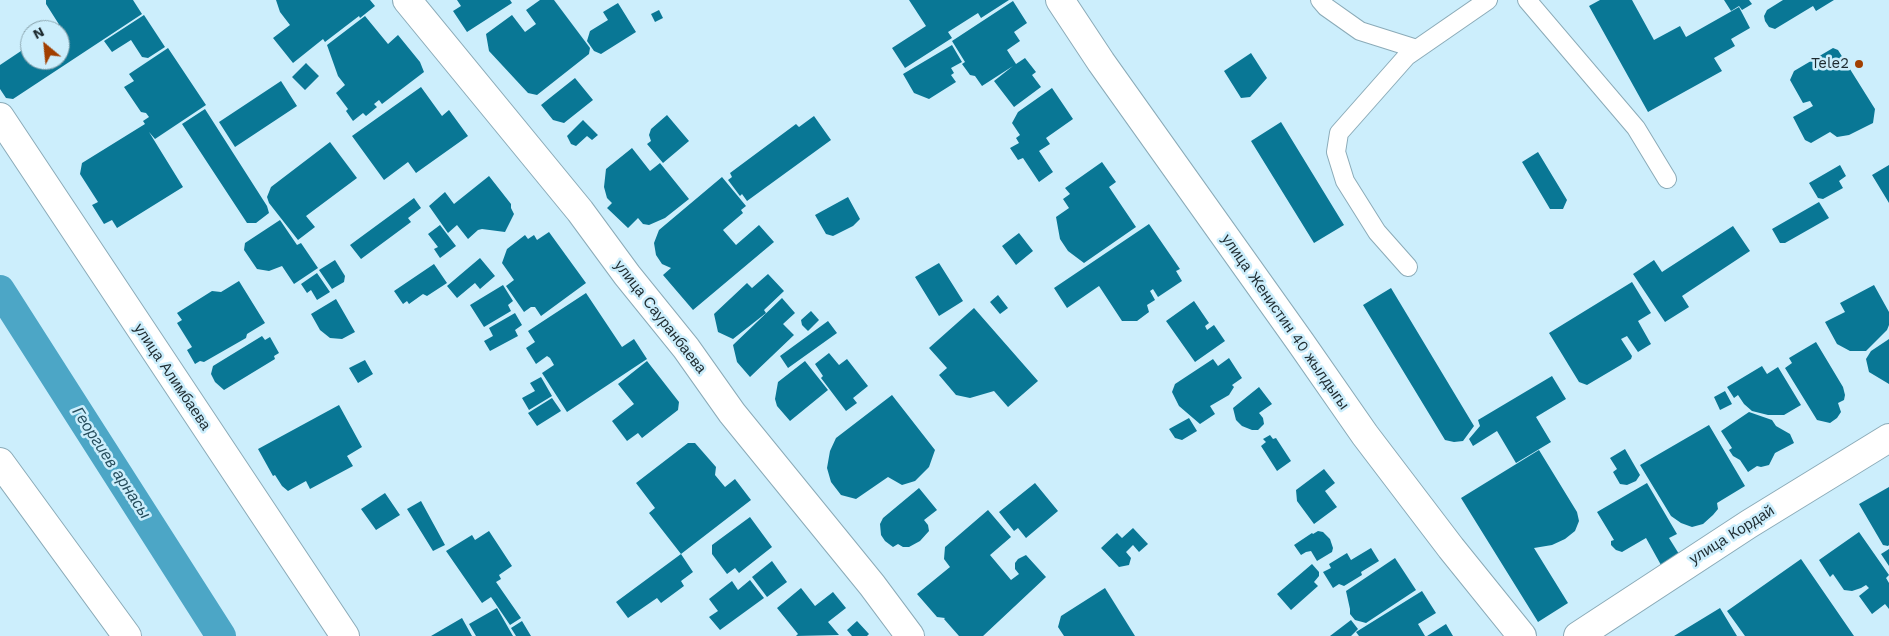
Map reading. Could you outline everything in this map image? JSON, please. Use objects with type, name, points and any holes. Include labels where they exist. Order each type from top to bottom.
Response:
[{"type":"street","name":"улица Сауранбаева","points":[[407,0],[580,211],[686,348],[732,413],[872,585],[910,636]]},
{"type":"street","name":"улица Женистин 40 жылдыгы","points":[[1060,0],[1101,62],[1301,343],[1364,435],[1522,636]]},
{"type":"street","name":"улица Алимбаева","points":[[0,118],[345,636]]},
{"type":"street","name":"улица Кордай","points":[[1578,636],[1672,574],[1889,438]]},
{"type":"street","points":[[0,462],[127,636]]},
{"type":"lane","points":[[1320,0],[1326,8],[1360,31],[1417,49]]},
{"type":"lane","points":[[1408,267],[1377,232],[1346,181],[1336,152],[1338,133],[1408,56],[1488,0]]},
{"type":"lane","points":[[1527,0],[1636,128],[1667,178]]},
{"type":"building","points":[[46,0],[133,0],[142,14],[70,61],[70,20],[56,20],[46,4]]},
{"type":"building","points":[[276,0],[370,0],[375,6],[325,42],[323,39],[293,63],[273,38],[290,25],[280,12]]},
{"type":"building","points":[[457,0],[510,0],[512,3],[467,32],[453,11],[461,6]]},
{"type":"building","points":[[540,0],[554,0],[590,48],[589,54],[537,95],[528,93],[489,51],[486,34],[512,15],[525,32],[536,24],[526,10]]},
{"type":"building","points":[[909,0],[1009,0],[981,18],[978,13],[948,32],[952,38],[905,68],[892,48],[926,26]]},
{"type":"building","points":[[1600,0],[1632,0],[1654,40],[1680,26],[1686,37],[1739,7],[1750,28],[1731,39],[1735,46],[1714,58],[1722,71],[1648,112],[1589,6]]},
{"type":"building","points":[[1724,0],[1749,0],[1752,4],[1742,10],[1739,6],[1731,11]]},
{"type":"building","points":[[1783,0],[1834,0],[1816,11],[1813,6],[1775,29],[1769,27],[1764,16],[1767,10]]},
{"type":"building","points":[[1013,1],[1027,23],[1014,32],[1020,41],[1007,50],[1016,64],[1025,58],[1036,72],[1032,75],[1041,87],[1014,107],[994,81],[1013,66],[982,86],[975,76],[970,75],[962,64],[965,62],[952,41]]},
{"type":"building","points":[[618,3],[636,32],[601,54],[594,51],[587,41],[590,31],[608,20],[603,12]]},
{"type":"building","points":[[659,10],[663,18],[655,22],[651,14]]},
{"type":"building","points":[[144,15],[165,47],[148,58],[142,57],[131,40],[112,52],[104,41]]},
{"type":"building","points":[[365,16],[388,44],[398,35],[420,62],[424,72],[382,104],[379,100],[374,104],[377,107],[366,116],[363,113],[353,121],[346,111],[348,109],[336,93],[345,85],[338,76],[327,45]]},
{"type":"building","points":[[952,45],[962,62],[951,68],[954,73],[951,75],[956,82],[929,99],[914,93],[903,74]]},
{"type":"building","points":[[168,48],[206,105],[155,139],[149,132],[183,187],[117,228],[112,220],[104,224],[92,205],[98,202],[80,174],[82,163],[145,124],[143,121],[149,117],[146,113],[141,112],[124,87],[134,81],[129,74]]},
{"type":"building","points":[[1833,48],[1838,50],[1875,109],[1873,123],[1849,135],[1837,137],[1830,132],[1811,143],[1805,140],[1793,117],[1813,106],[1810,101],[1803,103],[1790,80],[1794,71]]},
{"type":"building","points":[[20,52],[20,70],[57,70],[13,99],[6,98],[0,89],[0,65]]},
{"type":"building","points":[[1251,53],[1267,78],[1250,97],[1241,98],[1224,71]]},
{"type":"building","points":[[306,63],[319,76],[305,90],[292,77]]},
{"type":"building","points":[[575,78],[593,100],[564,123],[553,120],[541,105]]},
{"type":"building","points":[[281,81],[297,106],[235,147],[219,122]]},
{"type":"building","points":[[421,87],[442,116],[449,110],[468,136],[416,173],[408,162],[384,180],[352,136]]},
{"type":"building","points":[[1052,88],[1073,119],[1046,138],[1050,144],[1039,151],[1053,172],[1039,182],[1023,158],[1018,160],[1010,148],[1019,143],[1016,138],[1020,135],[1012,123],[1018,112]]},
{"type":"building","points":[[205,109],[267,206],[269,213],[256,223],[247,223],[182,124]]},
{"type":"building","points":[[667,115],[689,141],[663,163],[647,144],[651,141],[649,135],[651,129]]},
{"type":"building","points":[[814,116],[831,140],[747,201],[742,194],[740,196],[728,180],[732,177],[730,173],[796,124],[799,127]]},
{"type":"building","points":[[583,120],[598,135],[592,140],[587,136],[576,146],[571,144],[567,136]]},
{"type":"building","points":[[1281,122],[1344,225],[1314,243],[1251,141]]},
{"type":"building","points":[[330,142],[357,178],[306,216],[315,227],[298,240],[269,203],[267,197],[271,187]]},
{"type":"building","points":[[632,148],[650,171],[660,163],[689,199],[665,218],[649,225],[643,224],[638,218],[628,228],[607,208],[612,203],[607,198],[604,187],[606,169]]},
{"type":"building","points":[[1538,152],[1567,200],[1563,209],[1550,209],[1522,162]]},
{"type":"building","points":[[1102,162],[1116,182],[1109,187],[1136,227],[1084,263],[1068,251],[1060,239],[1056,217],[1069,208],[1063,199],[1070,194],[1065,188]]},
{"type":"building","points":[[1840,165],[1846,176],[1839,181],[1843,188],[1823,199],[1818,198],[1809,183]]},
{"type":"building","points":[[1889,165],[1889,203],[1872,175]]},
{"type":"building","points":[[489,176],[511,204],[514,214],[505,232],[482,229],[478,230],[468,239],[457,225],[448,233],[429,206],[445,192],[454,204]]},
{"type":"building","points":[[722,177],[746,206],[741,210],[743,213],[723,230],[736,245],[759,225],[774,242],[693,310],[663,275],[671,268],[662,264],[656,255],[654,243],[659,230]]},
{"type":"building","points":[[848,197],[860,219],[853,226],[833,236],[826,234],[815,215]]},
{"type":"building","points":[[414,198],[421,208],[408,218],[411,222],[361,259],[350,245]]},
{"type":"building","points":[[1819,202],[1829,218],[1785,243],[1780,243],[1772,229]]},
{"type":"building","points":[[280,220],[297,245],[301,243],[318,268],[294,284],[282,266],[269,271],[257,269],[244,250],[245,243]]},
{"type":"building","points":[[1149,224],[1180,269],[1176,271],[1182,281],[1158,297],[1153,289],[1150,291],[1155,300],[1147,305],[1149,312],[1137,321],[1122,321],[1099,286],[1067,308],[1054,288]]},
{"type":"building","points":[[440,225],[456,246],[440,258],[434,249],[438,247],[428,234]]},
{"type":"building","points":[[1733,226],[1750,251],[1682,296],[1689,307],[1665,322],[1633,274],[1654,260],[1662,272]]},
{"type":"building","points":[[549,232],[586,283],[541,316],[535,307],[531,307],[524,312],[506,286],[514,280],[502,263],[507,249],[525,235],[528,239],[534,235],[537,240]]},
{"type":"building","points":[[1019,233],[1033,251],[1016,265],[1002,246]]},
{"type":"building","points":[[480,258],[495,276],[480,289],[475,283],[457,298],[447,286]]},
{"type":"building","points":[[335,260],[345,276],[344,282],[332,289],[319,270]]},
{"type":"building","points":[[939,263],[963,301],[939,316],[915,277]]},
{"type":"building","points":[[434,264],[447,283],[427,296],[423,294],[409,304],[407,301],[403,304],[394,291]]},
{"type":"building","points":[[317,273],[330,292],[317,300],[311,290],[307,293],[301,284]]},
{"type":"building","points":[[768,274],[784,291],[764,310],[766,313],[733,339],[718,332],[714,314],[747,283],[752,288]]},
{"type":"building","points":[[239,281],[265,323],[247,334],[246,338],[204,362],[200,361],[195,364],[187,350],[192,347],[177,323],[182,320],[177,313],[212,291],[221,292]]},
{"type":"building","points":[[1632,282],[1651,313],[1638,321],[1651,344],[1638,352],[1627,336],[1621,339],[1632,356],[1631,359],[1587,385],[1579,382],[1549,333]]},
{"type":"building","points":[[503,285],[513,301],[508,305],[511,311],[484,327],[470,305]]},
{"type":"building","points":[[1874,285],[1889,312],[1889,325],[1887,330],[1866,351],[1850,351],[1837,344],[1825,322],[1845,312],[1840,303]]},
{"type":"building","points":[[1391,288],[1474,426],[1463,441],[1445,440],[1363,305]]},
{"type":"building","points":[[586,293],[622,347],[634,339],[647,359],[567,412],[542,373],[554,365],[550,358],[547,356],[536,364],[526,348],[535,342],[528,331]]},
{"type":"building","points":[[998,295],[1008,308],[1000,314],[990,302]]},
{"type":"building","points":[[782,298],[795,313],[783,324],[794,335],[750,377],[737,362],[733,345]]},
{"type":"building","points":[[336,299],[355,332],[342,339],[330,338],[320,330],[311,314]]},
{"type":"building","points":[[1194,301],[1209,323],[1205,326],[1207,330],[1214,325],[1225,341],[1195,362],[1166,321]]},
{"type":"building","points":[[974,308],[1038,381],[1008,407],[994,391],[970,398],[956,395],[939,375],[947,368],[929,348]]},
{"type":"building","points":[[811,311],[819,320],[808,331],[802,325],[801,320]]},
{"type":"building","points":[[515,313],[522,325],[515,330],[518,336],[490,351],[484,341],[493,336],[489,328]]},
{"type":"building","points":[[828,321],[837,333],[788,368],[780,356]]},
{"type":"building","points":[[262,336],[265,340],[270,337],[279,353],[274,356],[275,359],[224,390],[215,382],[211,374],[213,366]]},
{"type":"building","points":[[1889,339],[1889,384],[1869,372],[1866,359],[1871,351]]},
{"type":"building","points":[[1816,342],[1843,387],[1845,395],[1844,400],[1838,403],[1841,412],[1830,423],[1817,420],[1785,368],[1792,363],[1789,358]]},
{"type":"building","points":[[829,353],[839,365],[847,359],[868,386],[853,398],[857,403],[846,411],[821,378],[823,376],[815,364]]},
{"type":"building","points":[[1229,358],[1242,378],[1232,385],[1234,387],[1229,395],[1210,406],[1215,414],[1200,424],[1179,406],[1172,392],[1175,384],[1213,359],[1218,366]]},
{"type":"building","points":[[365,360],[373,374],[358,383],[349,368]]},
{"type":"building","points":[[647,361],[679,402],[678,410],[642,438],[638,433],[627,441],[612,421],[634,404],[618,384]]},
{"type":"building","points":[[805,361],[828,390],[790,421],[777,406],[775,399],[778,382]]},
{"type":"building","points":[[1762,366],[1767,374],[1778,367],[1801,405],[1784,415],[1768,415],[1752,411],[1738,395],[1734,398],[1727,387]]},
{"type":"building","points":[[1552,376],[1566,399],[1536,417],[1551,442],[1516,463],[1497,431],[1473,446],[1469,439],[1480,426],[1478,420]]},
{"type":"building","points":[[541,377],[552,396],[529,410],[522,398],[535,391],[530,383]]},
{"type":"building","points":[[1259,387],[1272,404],[1259,413],[1263,418],[1264,424],[1258,430],[1252,430],[1242,426],[1236,420],[1233,408]]},
{"type":"building","points":[[1725,391],[1732,404],[1720,410],[1714,397]]},
{"type":"building","points":[[892,395],[935,450],[929,467],[915,481],[902,485],[888,477],[856,499],[841,495],[831,482],[827,468],[830,451],[836,438]]},
{"type":"building","points":[[552,398],[561,411],[537,426],[528,413]]},
{"type":"building","points":[[339,405],[362,447],[347,456],[353,466],[310,489],[306,481],[288,491],[282,486],[275,475],[273,476],[258,449]]},
{"type":"building","points":[[1749,412],[1772,420],[1776,426],[1790,434],[1794,443],[1775,453],[1769,465],[1757,466],[1748,472],[1740,460],[1733,456],[1729,450],[1732,448],[1721,431]]},
{"type":"building","points":[[1189,418],[1197,431],[1182,440],[1175,438],[1169,429]]},
{"type":"building","points":[[1709,425],[1745,486],[1717,503],[1718,509],[1703,524],[1692,527],[1681,523],[1671,516],[1640,465]]},
{"type":"building","points":[[1270,435],[1273,439],[1276,438],[1291,461],[1277,471],[1261,446],[1266,442],[1263,439]]},
{"type":"building","points":[[688,443],[695,443],[716,467],[715,475],[725,487],[735,479],[751,500],[681,554],[649,513],[655,508],[636,483]]},
{"type":"building","points":[[1625,449],[1640,475],[1636,481],[1627,485],[1620,484],[1613,472],[1617,469],[1610,458]]},
{"type":"building","points":[[1539,450],[1577,512],[1579,521],[1575,531],[1565,539],[1552,545],[1534,548],[1568,603],[1538,622],[1461,498]]},
{"type":"building","points":[[1324,469],[1335,483],[1325,491],[1337,507],[1314,524],[1297,501],[1296,490]]},
{"type":"building","points":[[1035,483],[1058,511],[1026,538],[1018,528],[1014,531],[999,512]]},
{"type":"building","points":[[1647,483],[1677,534],[1669,538],[1679,554],[1661,565],[1646,538],[1622,552],[1616,550],[1611,545],[1611,541],[1614,540],[1597,512]]},
{"type":"building","points":[[1889,487],[1888,546],[1883,545],[1859,504]]},
{"type":"building","points":[[919,488],[937,510],[924,520],[928,525],[929,531],[920,541],[909,547],[903,547],[898,544],[893,547],[881,535],[880,524],[883,518]]},
{"type":"building","points":[[385,493],[400,515],[376,530],[361,509]]},
{"type":"building","points":[[421,501],[445,545],[433,551],[407,509]]},
{"type":"building","points":[[988,510],[1011,537],[990,555],[1011,580],[1019,574],[1015,569],[1015,563],[1026,555],[1046,577],[983,636],[959,636],[945,618],[937,617],[917,594],[950,567],[944,559],[945,547]]},
{"type":"building","points":[[750,517],[772,547],[739,573],[735,568],[727,574],[712,554],[712,545]]},
{"type":"building","points":[[1133,528],[1148,544],[1139,552],[1133,545],[1126,552],[1131,558],[1129,565],[1119,567],[1101,548],[1117,533],[1122,538]]},
{"type":"building","points":[[489,531],[512,566],[499,575],[501,579],[496,582],[521,618],[510,625],[491,597],[482,603],[446,551],[472,535],[475,540]]},
{"type":"building","points":[[1318,531],[1323,532],[1330,539],[1333,548],[1332,552],[1317,561],[1311,551],[1301,555],[1294,545]]},
{"type":"building","points":[[1859,532],[1889,575],[1886,578],[1889,583],[1889,609],[1885,604],[1872,614],[1859,596],[1869,588],[1866,585],[1852,591],[1844,590],[1833,574],[1830,577],[1819,560]]},
{"type":"building","points":[[1371,548],[1379,561],[1361,572],[1362,575],[1344,586],[1339,584],[1333,588],[1323,572],[1331,568],[1329,564],[1347,553],[1351,560]]},
{"type":"building","points":[[1889,549],[1889,566],[1881,554]]},
{"type":"building","points":[[681,554],[693,572],[681,581],[684,586],[661,603],[657,598],[628,618],[616,602]]},
{"type":"building","points":[[1395,558],[1416,590],[1366,623],[1355,620],[1350,614],[1346,591]]},
{"type":"building","points":[[1801,559],[1854,636],[1745,636],[1727,611]]},
{"type":"building","points":[[772,561],[787,582],[767,597],[752,577]]},
{"type":"building","points":[[1312,564],[1319,572],[1319,576],[1314,582],[1318,586],[1291,610],[1277,594]]},
{"type":"building","points":[[750,580],[764,598],[720,630],[709,617],[718,611],[709,599],[732,581],[738,590]]},
{"type":"building","points":[[801,588],[815,606],[833,592],[846,608],[828,622],[839,635],[796,636],[798,634],[777,608]]},
{"type":"building","points":[[1105,588],[1135,636],[1064,636],[1058,627],[1061,616]]},
{"type":"building","points":[[1422,591],[1436,613],[1418,624],[1425,636],[1359,636],[1356,632]]},
{"type":"building","points":[[497,608],[513,636],[476,636],[469,624]]},
{"type":"building","points":[[1720,608],[1737,636],[1674,636]]},
{"type":"building","points":[[462,618],[472,636],[431,636]]},
{"type":"building","points":[[1351,620],[1358,629],[1351,636],[1330,636]]},
{"type":"building","points":[[522,621],[531,636],[516,636],[511,628]]},
{"type":"building","points":[[857,621],[869,634],[867,636],[852,636],[847,630]]},
{"type":"building","points":[[1446,624],[1453,636],[1427,636]]},
{"type":"waterway","name":"Георгиев арнасы","points":[[0,290],[221,636]]},
{"type":"place","name":"Tele2","points":[[1859,64]]}]
